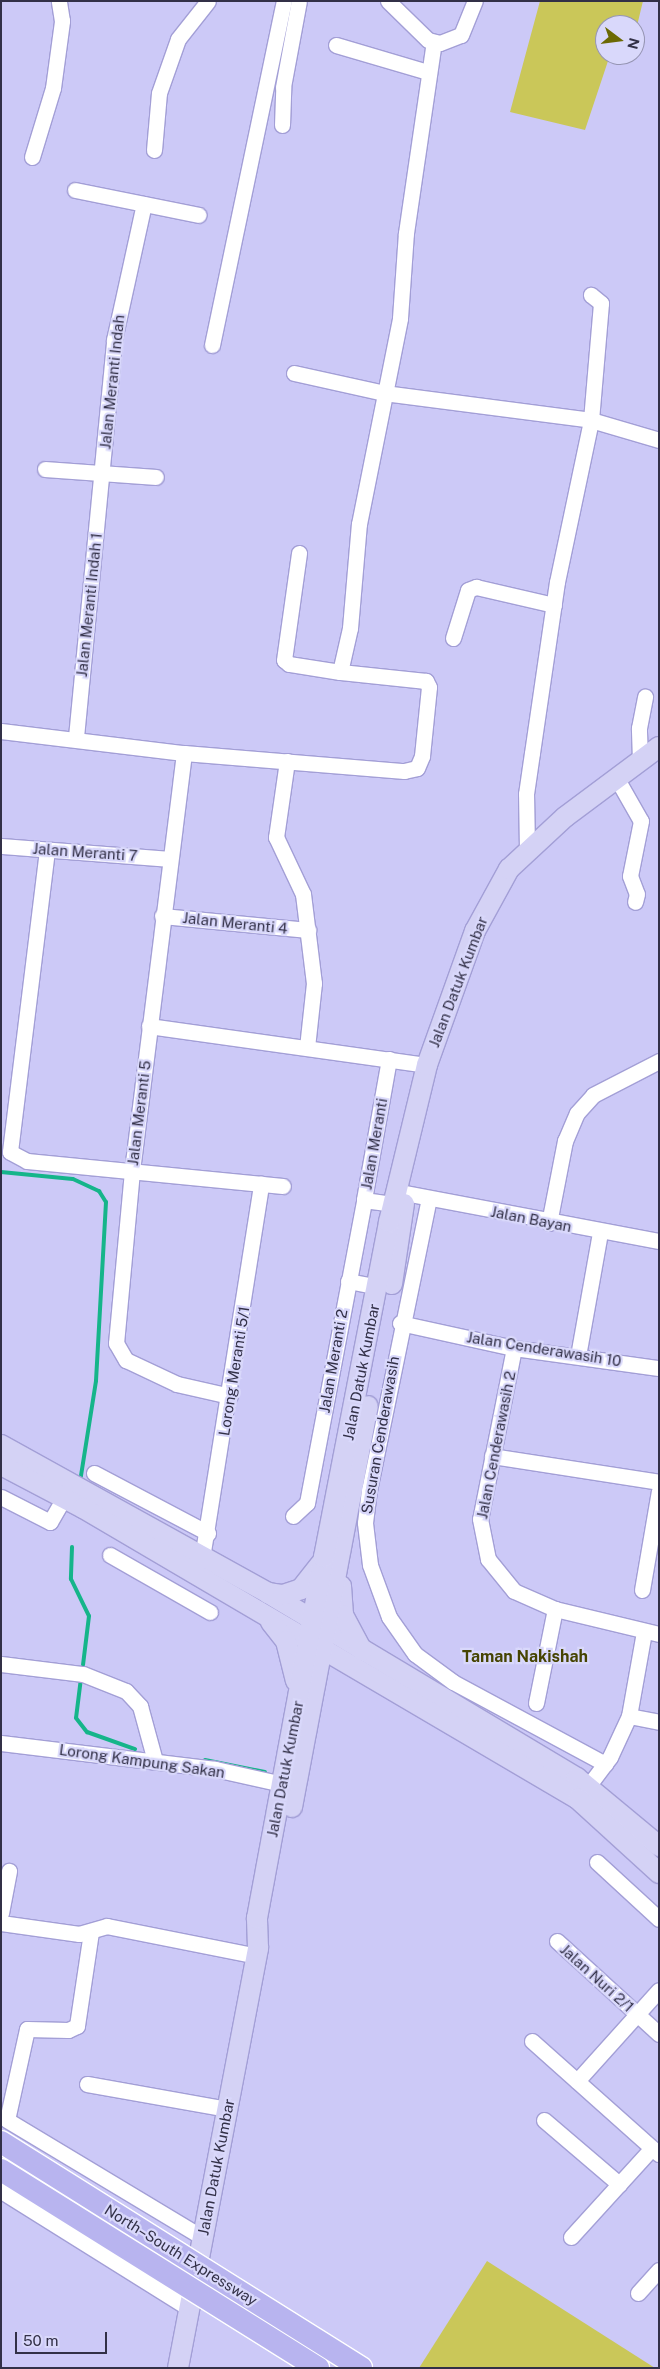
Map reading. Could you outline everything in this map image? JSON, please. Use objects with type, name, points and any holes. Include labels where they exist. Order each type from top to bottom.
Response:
[{"type":"highway","name":"North–South Expressway","points":[[1,2142],[361,2368]]},
{"type":"highway","name":"North–South Expressway","points":[[1,2170],[318,2368]]},
{"type":"main road","name":"Jalan Datuk Kumbar","points":[[333,1553],[378,1287],[399,1198],[426,1064],[475,931],[509,869],[527,849],[653,752]]},
{"type":"main road","name":"Jalan Datuk Kumbar","points":[[265,1928],[257,1918],[298,1701],[317,1635],[400,1241],[399,1198]]},
{"type":"main road","points":[[1,1445],[268,1594],[317,1635],[578,1799],[659,1873]]},
{"type":"main road","points":[[1,1465],[64,1498],[258,1612],[317,1635]]},
{"type":"main road","points":[[268,1594],[283,1595],[301,1589],[333,1553]]},
{"type":"main road","points":[[333,1553],[343,1615],[362,1662],[589,1785],[659,1846]]},
{"type":"main road","points":[[258,1612],[286,1641],[293,1660],[298,1701]]},
{"type":"main road","name":"Jalan Datuk Kumbar","points":[[178,2368],[257,1956],[265,1928],[314,1690],[317,1635]]},
{"type":"main road","points":[[314,1690],[331,1674],[362,1662]]},
{"type":"street","points":[[32,158],[53,88],[62,21],[59,1]]},
{"type":"street","points":[[154,150],[159,93],[178,39],[208,1]]},
{"type":"street","points":[[212,345],[284,1]]},
{"type":"street","points":[[282,125],[283,87],[299,1]]},
{"type":"street","points":[[388,1],[434,42],[446,42],[461,35],[474,1]]},
{"type":"street","points":[[340,672],[350,628],[360,524],[400,318],[406,233],[428,72],[434,42]]},
{"type":"street","points":[[336,45],[428,72]]},
{"type":"street","points":[[75,190],[199,215]]},
{"type":"street","name":"Jalan Meranti Indah","points":[[103,474],[114,340],[144,204]]},
{"type":"street","points":[[527,849],[526,794],[554,605],[591,420],[601,303],[591,295]]},
{"type":"street","points":[[294,374],[384,394],[591,420],[659,440]]},
{"type":"street","points":[[45,469],[156,477]]},
{"type":"street","name":"Jalan Meranti Indah 1","points":[[76,737],[103,474]]},
{"type":"street","points":[[1,731],[76,737],[184,753],[410,771],[421,763],[429,686],[426,681],[340,672],[289,664],[284,660],[299,553]]},
{"type":"street","points":[[453,638],[468,590],[476,587],[554,605]]},
{"type":"street","points":[[645,697],[639,728],[653,752]]},
{"type":"street","name":"Jalan Meranti 5","points":[[184,753],[162,916],[132,1171],[118,1352],[126,1360],[176,1384],[230,1396]]},
{"type":"street","points":[[287,761],[276,837],[300,882],[308,930],[314,984],[307,1047]]},
{"type":"street","points":[[617,779],[641,821],[630,876],[637,894],[635,902]]},
{"type":"street","name":"Jalan Meranti 7","points":[[1,846],[170,859]]},
{"type":"street","points":[[46,850],[9,1147],[22,1160],[282,1186]]},
{"type":"street","name":"Jalan Meranti 4","points":[[162,916],[308,930]]},
{"type":"street","points":[[149,1026],[426,1064]]},
{"type":"street","name":"Jalan Meranti","points":[[389,1059],[364,1200],[399,1198]]},
{"type":"street","points":[[549,1223],[566,1141],[577,1113],[593,1095],[659,1061]]},
{"type":"street","name":"Lorong Meranti 5/1","points":[[202,1558],[208,1533],[230,1396],[261,1184]]},
{"type":"street","name":"Jalan Bayan","points":[[399,1198],[429,1198],[549,1223],[659,1241]]},
{"type":"street","name":"Susuran Cenderawasih","points":[[429,1198],[400,1323],[365,1523],[370,1565],[389,1617],[415,1654],[452,1682],[605,1764]]},
{"type":"street","name":"Jalan Meranti 2","points":[[293,1516],[307,1503],[364,1200]]},
{"type":"street","points":[[578,1356],[600,1232]]},
{"type":"street","points":[[348,1281],[378,1287]]},
{"type":"street","name":"Jalan Cenderawasih 10","points":[[400,1323],[514,1348],[659,1368]]},
{"type":"street","name":"Jalan Cenderawasih 2","points":[[514,1348],[480,1519],[488,1559],[514,1591],[555,1609],[651,1633]]},
{"type":"street","points":[[492,1456],[659,1482]]},
{"type":"street","points":[[94,1473],[208,1533]]},
{"type":"street","points":[[642,1590],[659,1491]]},
{"type":"street","points":[[1,1497],[50,1522],[64,1498]]},
{"type":"street","points":[[135,1570],[149,1547]]},
{"type":"street","points":[[110,1555],[210,1612]]},
{"type":"street","points":[[536,1703],[555,1609]]},
{"type":"street","points":[[589,1785],[605,1764],[630,1716],[651,1633]]},
{"type":"street","points":[[1,1664],[83,1674],[126,1691],[140,1706],[155,1762]]},
{"type":"street","points":[[630,1716],[659,1722]]},
{"type":"street","name":"Lorong Kampung Sakan","points":[[1,1743],[155,1762],[282,1784]]},
{"type":"street","points":[[597,1862],[659,1919]]},
{"type":"street","points":[[1,1913],[9,1871]]},
{"type":"street","points":[[1,1923],[79,1934],[107,1926],[257,1956]]},
{"type":"street","points":[[91,1932],[77,2026],[68,2030],[27,2029],[7,2120],[203,2238]]},
{"type":"street","name":"Jalan Nuri 2/1","points":[[557,1941],[659,2034]]},
{"type":"street","points":[[577,2081],[659,1990]]},
{"type":"street","points":[[532,2041],[655,2151],[619,2184],[571,2237]]},
{"type":"street","points":[[87,2084],[227,2109]]},
{"type":"street","points":[[544,2120],[619,2184]]},
{"type":"street","points":[[1,2191],[190,2309]]},
{"type":"street","points":[[638,2293],[659,2270]]},
{"type":"shaded area","points":[[540,1],[643,1],[640,15],[595,15],[595,65],[607,65],[585,130],[510,112]]},
{"type":"shaded area","points":[[487,2261],[655,2368],[419,2368]]},
{"type":"waterway","points":[[1,1172],[73,1179],[99,1191],[106,1202],[96,1381],[80,1482]]},
{"type":"waterway","points":[[72,1547],[71,1579],[89,1616],[83,1665]]},
{"type":"waterway","points":[[81,1678],[76,1718],[87,1732],[135,1749]]},
{"type":"waterway","points":[[205,1760],[265,1772]]},
{"type":"district","name":"Taman Nakishah","points":[[525,1657]]}]
